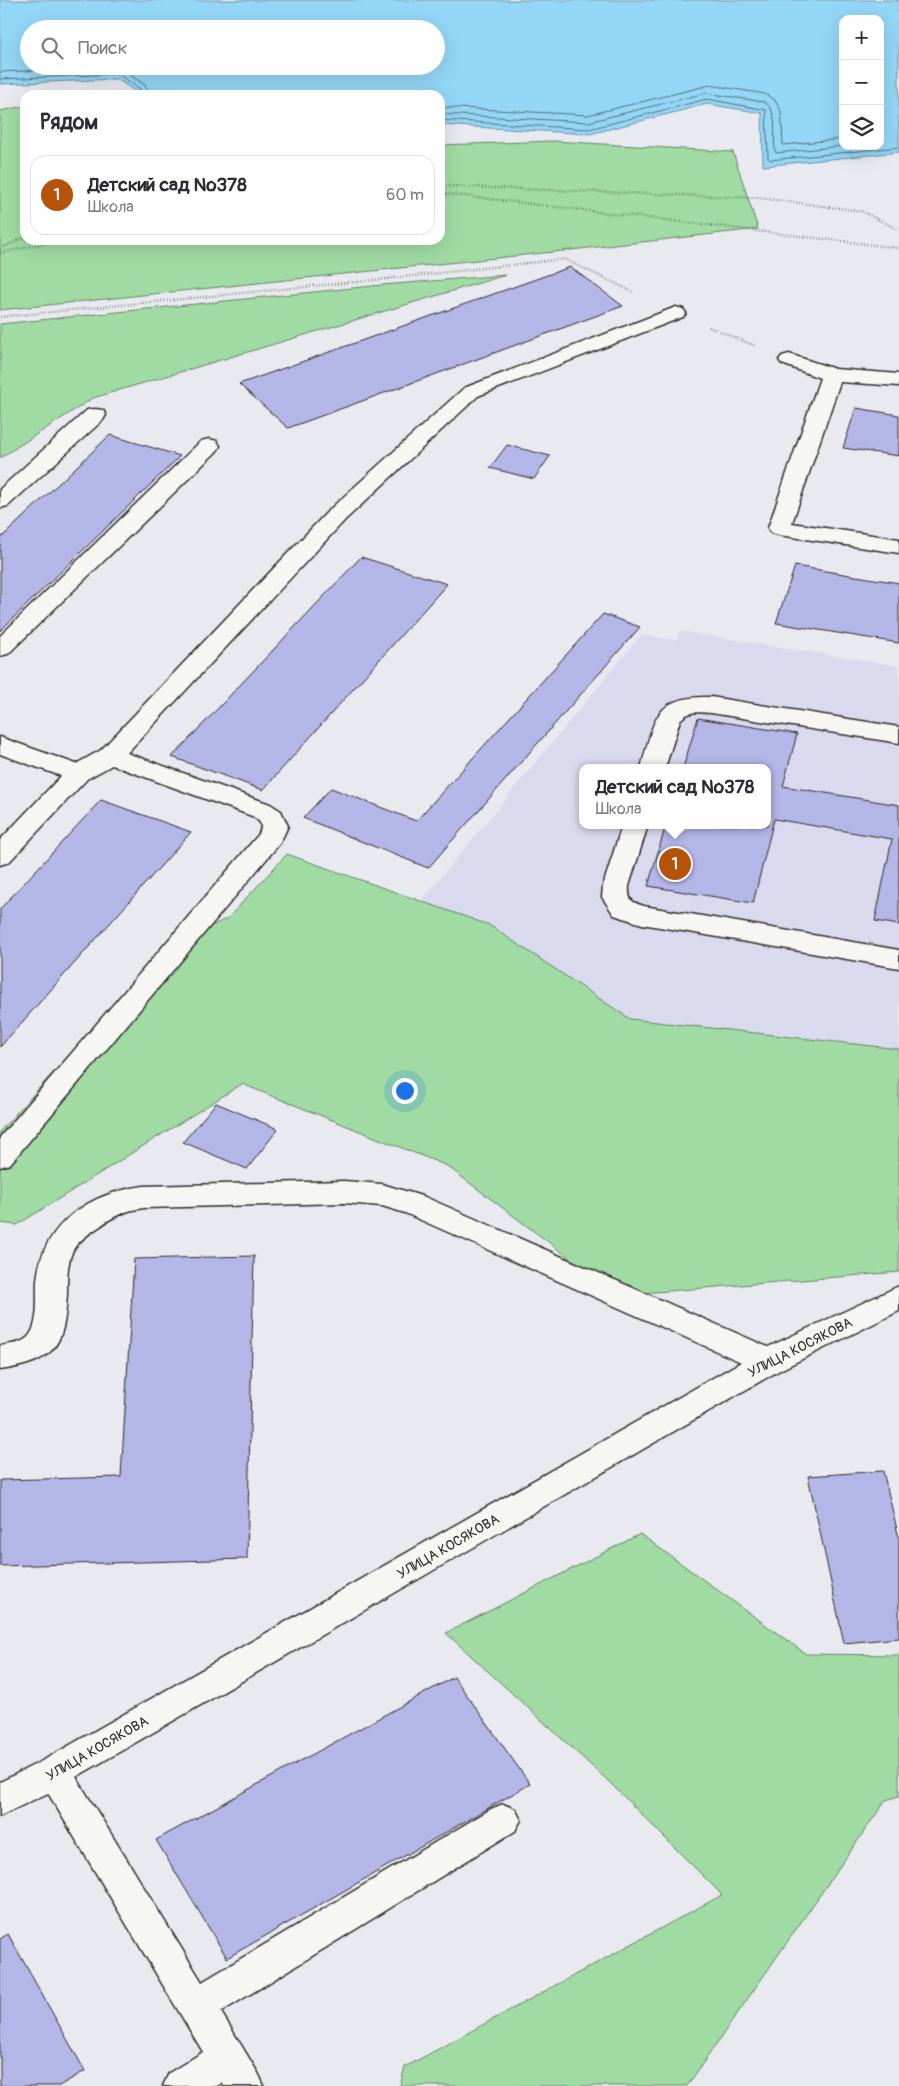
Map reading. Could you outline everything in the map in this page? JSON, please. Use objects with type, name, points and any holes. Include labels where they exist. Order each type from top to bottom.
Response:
[{"type":"street","points":[[0,856],[10,831],[78,773],[110,756],[337,515],[471,392],[676,313]]},
{"type":"street","points":[[789,360],[832,375],[899,380]]},
{"type":"street","points":[[832,375],[779,528],[899,546]]},
{"type":"street","points":[[0,502],[95,415]]},
{"type":"street","points":[[0,649],[209,446]]},
{"type":"street","points":[[654,764],[668,721],[674,710],[688,705],[710,705],[899,735]]},
{"type":"street","points":[[0,745],[78,773]]},
{"type":"street","points":[[0,1156],[271,837],[274,826],[272,816],[261,810],[110,756]]},
{"type":"street","points":[[634,829],[616,886],[615,897],[623,909],[642,915],[899,959]]},
{"type":"street","points":[[0,1358],[24,1355],[42,1344],[49,1329],[55,1260],[61,1244],[73,1232],[119,1201],[144,1197],[344,1192],[382,1195],[415,1205],[769,1360]]},
{"type":"street","name":"УЛИЦА КОСЯКОВА","points":[[0,1800],[54,1772],[769,1360],[899,1298]]},
{"type":"street","points":[[54,1772],[236,2072],[182,2086]]},
{"type":"street","points":[[196,2006],[503,1820]]},
{"type":"path","points":[[445,186],[762,198],[861,211],[899,230]]},
{"type":"path","points":[[445,194],[899,248]]},
{"type":"path","points":[[0,249],[20,239]]},
{"type":"path","points":[[0,253],[37,245]]},
{"type":"path","points":[[0,317],[395,278],[564,259],[676,313],[789,360]]},
{"type":"shaded area","points":[[680,631],[899,666],[899,1254],[287,1063],[641,635],[676,640]]},
{"type":"green space","points":[[20,107],[20,245],[445,245],[445,145],[554,141],[733,152],[758,229],[0,310],[0,111]]},
{"type":"green space","points":[[506,275],[93,398],[0,458],[0,324],[382,285]]},
{"type":"green space","points":[[287,854],[489,925],[630,1019],[899,1049],[899,1272],[619,1295],[447,1166],[242,1084],[17,1225],[0,1223],[0,1131],[168,947],[228,918]]},
{"type":"green space","points":[[640,1534],[806,1654],[899,1655],[899,1796],[886,1800],[687,2086],[400,2086],[405,2067],[722,1895],[607,1780],[446,1633]]},
{"type":"water","points":[[0,0],[899,0],[899,152],[763,166],[762,113],[707,104],[590,134],[445,125],[445,90],[133,90],[117,79],[0,84]]},
{"type":"building","points":[[570,267],[623,306],[288,428],[239,384]]},
{"type":"building","points":[[856,408],[899,415],[899,456],[843,448]]},
{"type":"building","points":[[110,435],[180,456],[0,631],[0,539]]},
{"type":"building","points":[[507,445],[550,456],[534,479],[490,468]]},
{"type":"building","points":[[361,557],[447,584],[263,790],[172,757]]},
{"type":"building","points":[[795,566],[899,583],[899,643],[776,623]]},
{"type":"building","points":[[603,614],[640,627],[428,868],[303,818],[331,788],[416,821]]},
{"type":"building","points":[[698,718],[797,734],[783,786],[899,805],[899,925],[875,921],[892,839],[774,819],[753,903],[648,886],[665,829],[771,829],[771,764],[684,764]]},
{"type":"building","points":[[101,800],[191,832],[0,1047],[0,909]]},
{"type":"building","points":[[216,1103],[278,1129],[247,1169],[183,1142]]},
{"type":"building","points":[[254,1256],[247,1559],[0,1566],[0,1480],[121,1477],[134,1259]]},
{"type":"building","points":[[883,1471],[899,1538],[899,1638],[844,1643],[808,1476]]},
{"type":"building","points":[[454,1677],[530,1784],[227,1958],[156,1840]]},
{"type":"building","points":[[8,1934],[85,2071],[59,2086],[0,2086],[0,1939]]},
{"type":"place","name":"Детский сад №378","points":[[675,864]]}]
